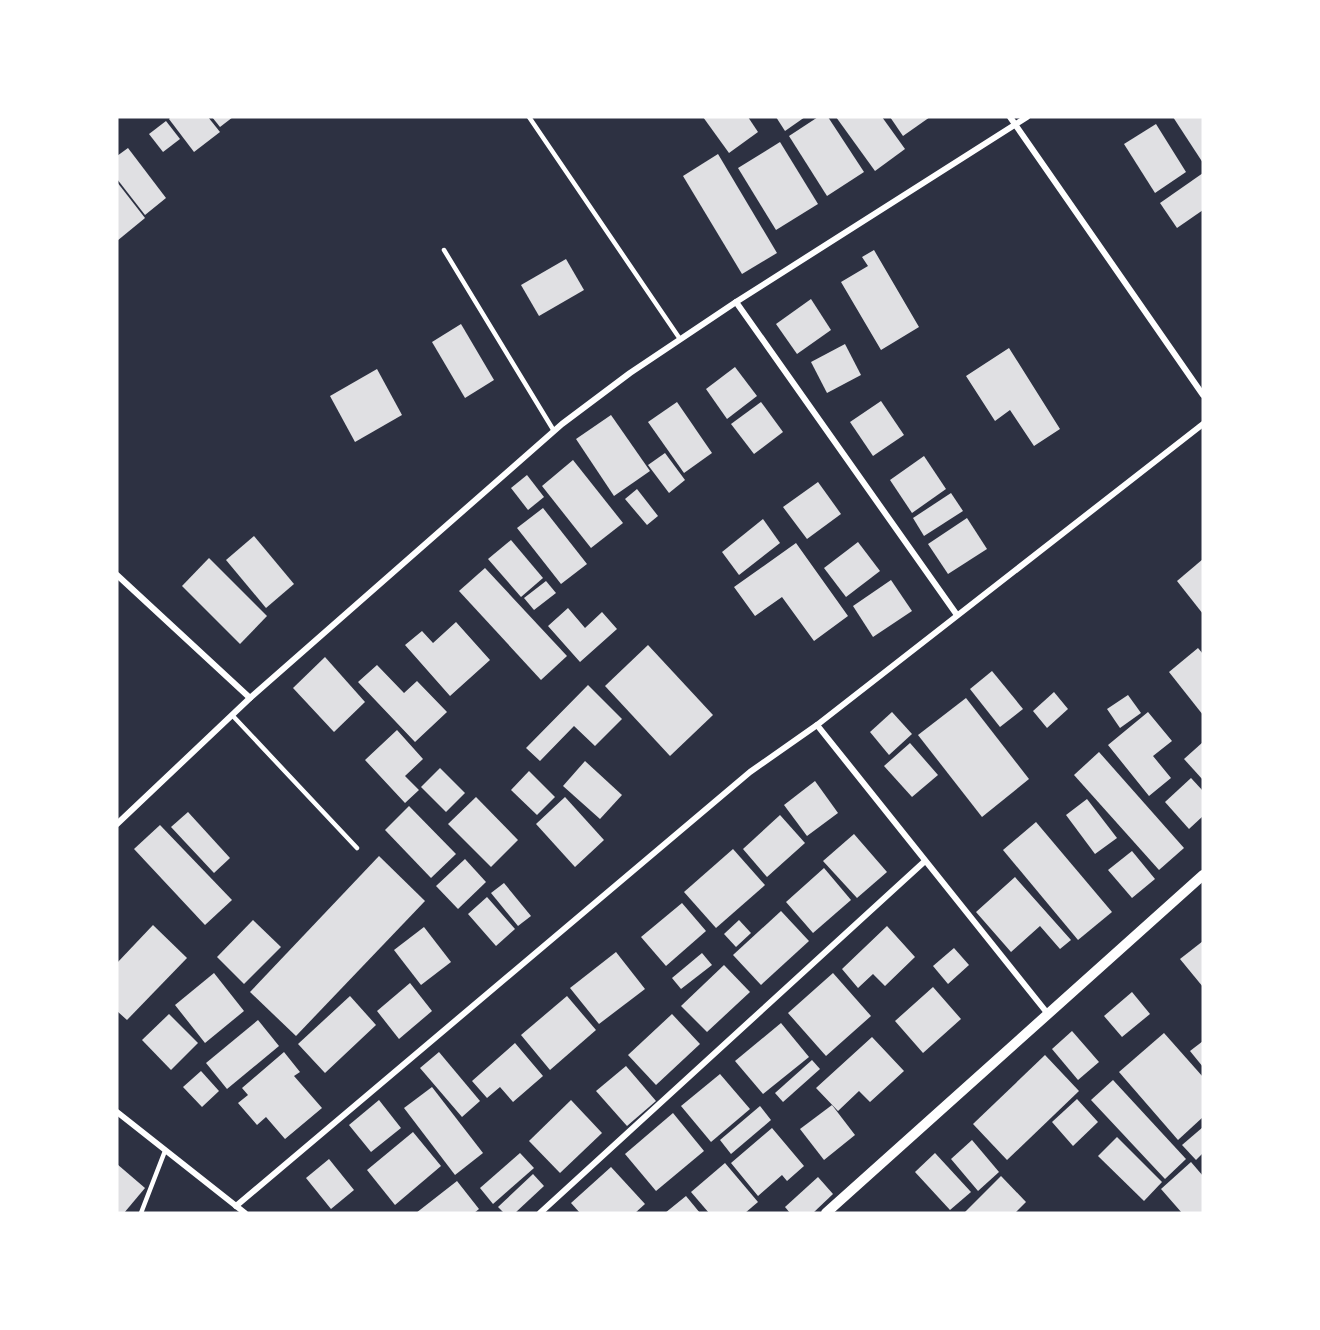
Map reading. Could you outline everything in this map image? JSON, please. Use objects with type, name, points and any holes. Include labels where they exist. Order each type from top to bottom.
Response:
[{"type":"street","points":[[1010,117],[1203,395]]},
{"type":"street","points":[[117,824],[250,698],[554,431],[630,373],[680,339],[1027,117]]},
{"type":"street","points":[[736,302],[957,615]]},
{"type":"street","points":[[236,1206],[750,772],[817,725],[1203,424]]},
{"type":"street","points":[[117,575],[250,698]]},
{"type":"street","points":[[817,725],[1048,1014]]},
{"type":"street","points":[[540,1213],[925,861]]},
{"type":"street","points":[[826,1213],[1203,875]]},
{"type":"street","points":[[117,1113],[245,1213]]},
{"type":"lane","points":[[529,117],[680,339]]},
{"type":"lane","points":[[444,250],[554,431]]},
{"type":"lane","points":[[232,715],[357,848]]},
{"type":"lane","points":[[141,1213],[165,1151]]},
{"type":"building","points":[[171,117],[208,117],[220,132],[194,152],[169,119]]},
{"type":"building","points":[[212,117],[233,117],[220,127]]},
{"type":"building","points":[[703,117],[748,117],[758,132],[729,153]]},
{"type":"building","points":[[776,117],[805,117],[785,131]]},
{"type":"building","points":[[818,117],[828,117],[864,172],[827,196],[789,136]]},
{"type":"building","points":[[836,117],[882,117],[905,149],[875,171]]},
{"type":"building","points":[[890,117],[930,117],[903,136]]},
{"type":"building","points":[[1173,117],[1203,117],[1203,163]]},
{"type":"building","points":[[166,121],[180,139],[163,152],[149,134]]},
{"type":"building","points":[[1156,124],[1186,172],[1155,193],[1124,144]]},
{"type":"building","points":[[780,142],[818,204],[776,230],[738,168]]},
{"type":"building","points":[[128,148],[166,198],[145,215],[117,179],[117,156]]},
{"type":"building","points":[[718,154],[777,253],[742,274],[683,176]]},
{"type":"building","points":[[1203,173],[1203,210],[1177,228],[1160,203]]},
{"type":"building","points":[[117,182],[145,218],[117,241]]},
{"type":"building","points":[[874,250],[919,327],[881,350],[841,282],[868,266],[862,257]]},
{"type":"building","points":[[566,259],[584,290],[539,316],[521,285]]},
{"type":"building","points":[[811,299],[831,330],[797,354],[776,324]]},
{"type":"building","points":[[461,324],[494,380],[465,398],[432,342]]},
{"type":"building","points":[[845,344],[861,375],[827,393],[811,362]]},
{"type":"building","points":[[1009,348],[1060,429],[1034,446],[1010,410],[995,421],[966,376]]},
{"type":"building","points":[[735,367],[757,396],[727,419],[706,389]]},
{"type":"building","points":[[377,369],[402,415],[355,442],[330,396]]},
{"type":"building","points":[[881,401],[904,435],[873,456],[850,422]]},
{"type":"building","points":[[677,402],[712,453],[684,473],[648,422]]},
{"type":"building","points":[[761,402],[783,432],[754,454],[731,424]]},
{"type":"building","points":[[611,415],[650,471],[614,496],[576,439]]},
{"type":"building","points":[[665,453],[685,480],[669,493],[648,465]]},
{"type":"building","points":[[924,456],[946,489],[912,513],[890,480]]},
{"type":"building","points":[[573,460],[623,523],[591,548],[542,486]]},
{"type":"building","points":[[527,475],[544,497],[528,510],[511,488]]},
{"type":"building","points":[[818,482],[841,514],[807,539],[783,507]]},
{"type":"building","points":[[637,489],[658,516],[647,525],[625,499]]},
{"type":"building","points":[[951,493],[963,511],[924,536],[913,518]]},
{"type":"building","points":[[543,508],[587,564],[561,584],[517,528]]},
{"type":"building","points":[[967,518],[987,549],[948,574],[928,544]]},
{"type":"building","points":[[763,519],[780,543],[739,575],[722,552]]},
{"type":"building","points":[[254,536],[294,584],[266,608],[226,560]]},
{"type":"building","points":[[511,540],[543,578],[521,597],[488,559]]},
{"type":"building","points":[[858,542],[880,571],[846,597],[824,568]]},
{"type":"building","points":[[796,543],[848,616],[814,641],[782,597],[755,616],[734,587]]},
{"type":"building","points":[[209,558],[267,616],[240,644],[182,586]]},
{"type":"building","points":[[1203,559],[1203,614],[1177,581]]},
{"type":"building","points":[[485,568],[567,656],[541,680],[459,591]]},
{"type":"building","points":[[891,580],[912,611],[873,637],[853,606]]},
{"type":"building","points":[[546,581],[556,593],[534,610],[524,598]]},
{"type":"building","points":[[568,608],[585,628],[602,612],[617,629],[580,662],[548,626]]},
{"type":"building","points":[[456,622],[490,660],[450,696],[405,645],[422,631],[433,643]]},
{"type":"building","points":[[648,645],[713,715],[670,756],[605,686]]},
{"type":"building","points":[[1198,648],[1203,654],[1203,715],[1169,672]]},
{"type":"building","points":[[325,657],[365,702],[334,732],[293,688]]},
{"type":"building","points":[[377,665],[404,693],[417,681],[447,712],[415,742],[358,682]]},
{"type":"building","points":[[992,671],[1023,709],[1000,727],[970,689]]},
{"type":"building","points":[[588,685],[622,719],[595,746],[574,726],[540,761],[526,748]]},
{"type":"building","points":[[1054,692],[1068,709],[1047,728],[1033,711]]},
{"type":"building","points":[[1128,695],[1141,713],[1120,728],[1107,709]]},
{"type":"building","points":[[966,698],[1029,779],[982,817],[918,735]]},
{"type":"building","points":[[892,712],[912,734],[889,755],[870,732]]},
{"type":"building","points":[[1148,712],[1172,741],[1153,756],[1171,778],[1149,796],[1108,745]]},
{"type":"building","points":[[397,730],[423,759],[405,776],[419,790],[405,803],[365,760]]},
{"type":"building","points":[[1203,742],[1203,780],[1184,759]]},
{"type":"building","points":[[910,743],[938,775],[912,797],[884,766]]},
{"type":"building","points":[[1099,752],[1184,848],[1159,870],[1074,775]]},
{"type":"building","points":[[585,761],[622,795],[600,819],[563,786]]},
{"type":"building","points":[[440,768],[465,793],[446,812],[421,787]]},
{"type":"building","points":[[529,771],[555,797],[537,815],[511,790]]},
{"type":"building","points":[[1191,778],[1203,791],[1203,816],[1189,829],[1165,802]]},
{"type":"building","points":[[815,781],[838,813],[807,836],[784,805]]},
{"type":"building","points":[[476,797],[518,840],[491,867],[448,824]]},
{"type":"building","points":[[565,797],[604,840],[575,867],[536,824]]},
{"type":"building","points":[[1087,799],[1117,838],[1095,854],[1066,815]]},
{"type":"building","points":[[409,806],[456,854],[431,878],[385,830]]},
{"type":"building","points":[[188,812],[230,858],[214,873],[171,827]]},
{"type":"building","points":[[780,815],[805,843],[767,877],[743,849]]},
{"type":"building","points":[[1036,822],[1112,912],[1078,940],[1003,850]]},
{"type":"building","points":[[160,825],[232,900],[205,925],[134,849]]},
{"type":"building","points":[[854,834],[887,872],[857,898],[823,861]]},
{"type":"building","points":[[733,849],[765,885],[716,928],[684,892]]},
{"type":"building","points":[[1132,851],[1155,879],[1132,898],[1108,870]]},
{"type":"building","points":[[379,856],[425,901],[296,1036],[250,992]]},
{"type":"building","points":[[465,859],[486,882],[458,909],[436,886]]},
{"type":"building","points":[[824,868],[851,900],[813,933],[786,902]]},
{"type":"building","points":[[1015,877],[1071,940],[1060,949],[1040,926],[1011,952],[976,912]]},
{"type":"building","points":[[504,883],[531,916],[518,926],[491,893]]},
{"type":"building","points":[[487,897],[515,929],[496,946],[468,914]]},
{"type":"building","points":[[682,903],[706,931],[666,966],[641,937]]},
{"type":"building","points":[[781,911],[809,941],[761,985],[733,955]]},
{"type":"building","points":[[253,920],[281,947],[244,984],[217,957]]},
{"type":"building","points":[[739,920],[751,933],[736,947],[724,934]]},
{"type":"building","points":[[153,925],[187,958],[127,1020],[117,1011],[117,963]]},
{"type":"building","points":[[887,926],[915,957],[885,986],[873,974],[858,988],[842,969]]},
{"type":"building","points":[[424,927],[451,962],[421,985],[394,950]]},
{"type":"building","points":[[1203,941],[1203,987],[1180,959]]},
{"type":"building","points":[[954,948],[969,965],[948,984],[933,966]]},
{"type":"building","points":[[616,952],[645,989],[599,1024],[570,988]]},
{"type":"building","points":[[702,953],[712,965],[681,989],[672,978]]},
{"type":"building","points":[[724,965],[750,992],[707,1032],[681,1006]]},
{"type":"building","points":[[214,973],[244,1011],[205,1043],[175,1005]]},
{"type":"building","points":[[833,973],[871,1016],[826,1056],[788,1013]]},
{"type":"building","points":[[410,983],[432,1011],[399,1039],[377,1011]]},
{"type":"building","points":[[933,987],[961,1019],[923,1053],[895,1021]]},
{"type":"building","points":[[1132,992],[1150,1014],[1122,1037],[1104,1016]]},
{"type":"building","points":[[350,996],[376,1025],[325,1073],[298,1044]]},
{"type":"building","points":[[567,996],[596,1030],[550,1070],[521,1035]]},
{"type":"building","points":[[169,1014],[198,1043],[171,1070],[142,1040]]},
{"type":"building","points":[[672,1014],[700,1044],[656,1085],[628,1055]]},
{"type":"building","points":[[258,1020],[279,1046],[227,1089],[206,1063]]},
{"type":"building","points":[[781,1023],[809,1057],[763,1094],[735,1061]]},
{"type":"building","points":[[1072,1031],[1099,1062],[1078,1080],[1052,1049]]},
{"type":"building","points":[[1164,1033],[1203,1077],[1203,1117],[1178,1140],[1119,1072]]},
{"type":"building","points":[[872,1037],[904,1071],[870,1102],[859,1091],[838,1111],[816,1088]]},
{"type":"building","points":[[1203,1041],[1203,1067],[1190,1051]]},
{"type":"building","points":[[515,1043],[543,1076],[513,1102],[500,1087],[487,1098],[472,1081]]},
{"type":"building","points":[[284,1052],[300,1072],[294,1076],[322,1108],[285,1139],[266,1117],[257,1125],[238,1103],[248,1095],[242,1088]]},
{"type":"building","points":[[439,1052],[480,1101],[462,1117],[420,1068]]},
{"type":"building","points":[[1045,1055],[1079,1091],[1007,1160],[973,1124]]},
{"type":"building","points":[[812,1060],[820,1069],[783,1102],[775,1093]]},
{"type":"building","points":[[626,1066],[656,1101],[627,1126],[596,1091]]},
{"type":"building","points":[[201,1071],[219,1091],[202,1107],[183,1087]]},
{"type":"building","points":[[720,1074],[750,1109],[711,1142],[681,1106]]},
{"type":"building","points":[[1113,1080],[1186,1159],[1165,1179],[1091,1100]]},
{"type":"building","points":[[432,1087],[483,1153],[455,1175],[404,1108]]},
{"type":"building","points":[[1077,1099],[1098,1122],[1073,1146],[1052,1122]]},
{"type":"building","points":[[379,1100],[401,1128],[371,1152],[349,1125]]},
{"type":"building","points":[[571,1100],[602,1133],[560,1173],[529,1141]]},
{"type":"building","points":[[832,1105],[855,1135],[824,1160],[800,1129]]},
{"type":"building","points":[[760,1106],[771,1120],[731,1154],[720,1140]]},
{"type":"building","points":[[673,1113],[704,1151],[656,1191],[625,1154]]},
{"type":"building","points":[[1203,1127],[1203,1153],[1196,1160],[1182,1145]]},
{"type":"building","points":[[772,1128],[804,1166],[787,1181],[782,1175],[758,1196],[731,1163]]},
{"type":"building","points":[[413,1132],[441,1166],[395,1205],[367,1170]]},
{"type":"building","points":[[1117,1137],[1162,1182],[1144,1201],[1098,1156]]},
{"type":"building","points":[[972,1140],[999,1172],[978,1191],[951,1159]]},
{"type":"building","points":[[520,1153],[534,1168],[493,1204],[480,1188]]},
{"type":"building","points":[[935,1153],[971,1192],[950,1210],[915,1172]]},
{"type":"building","points":[[329,1159],[354,1190],[331,1209],[306,1178]]},
{"type":"building","points":[[1191,1162],[1203,1176],[1203,1213],[1182,1213],[1161,1189]]},
{"type":"building","points":[[725,1163],[758,1202],[745,1213],[709,1213],[691,1192]]},
{"type":"building","points":[[117,1164],[145,1188],[124,1213],[117,1213]]},
{"type":"building","points":[[611,1167],[645,1204],[635,1213],[580,1213],[571,1203]]},
{"type":"building","points":[[533,1174],[544,1186],[515,1213],[504,1213],[498,1207]]},
{"type":"building","points":[[1001,1176],[1026,1202],[1015,1213],[964,1213]]},
{"type":"building","points":[[818,1177],[833,1194],[813,1213],[790,1213],[785,1207]]},
{"type":"building","points":[[457,1181],[479,1209],[474,1213],[416,1213]]},
{"type":"building","points":[[686,1196],[700,1213],[665,1213]]}]
